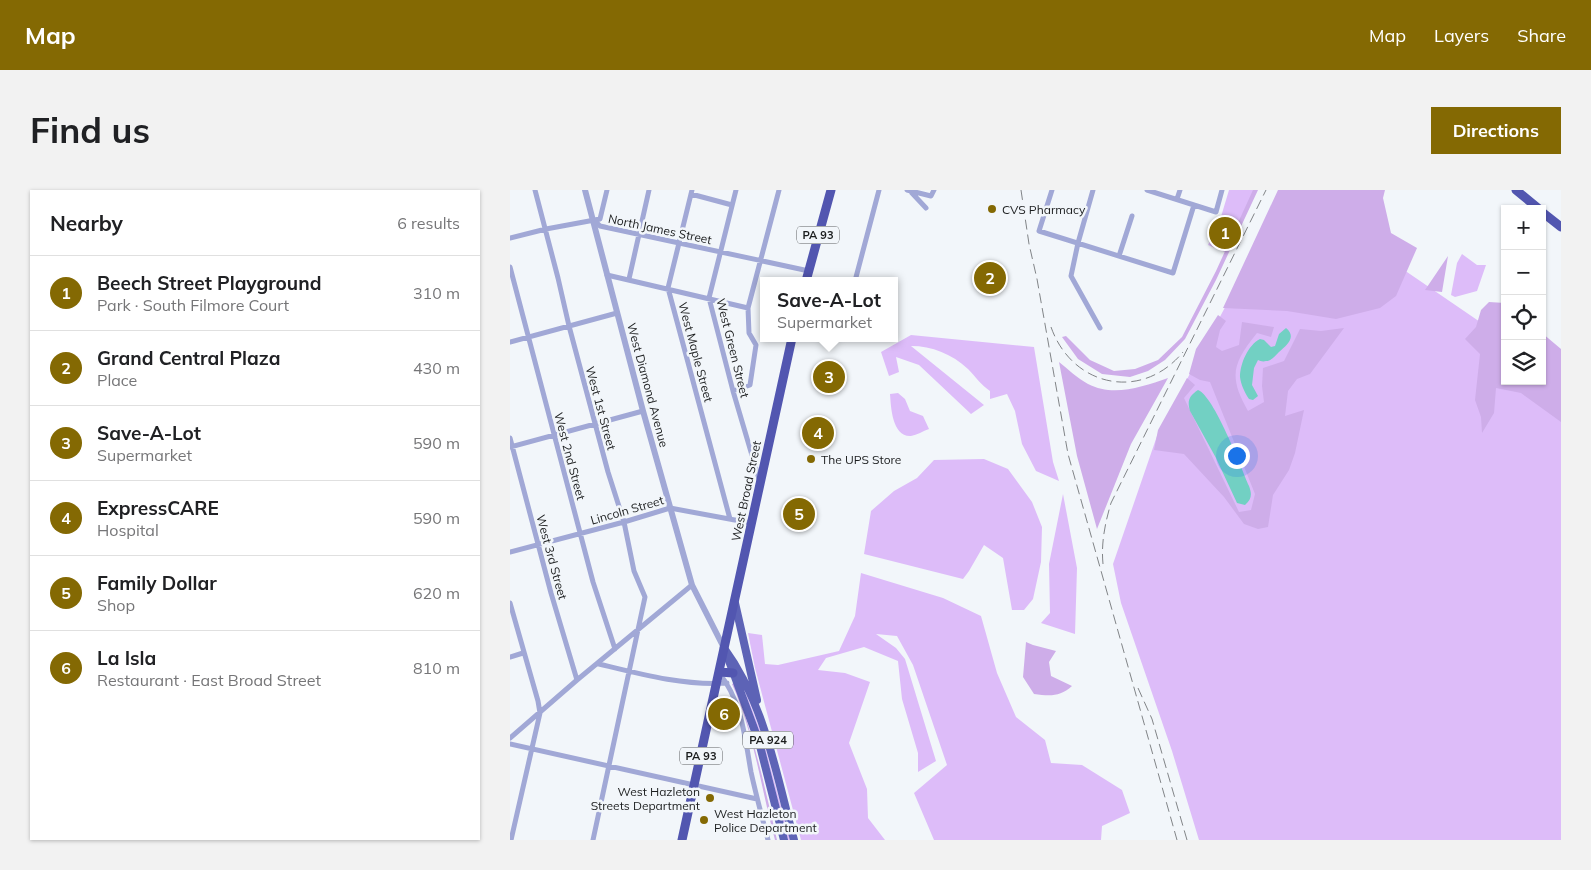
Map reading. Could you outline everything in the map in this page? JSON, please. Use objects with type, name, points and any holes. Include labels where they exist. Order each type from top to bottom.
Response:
[{"type":"highway","name":"PA 93","points":[[807,277],[831,190]]},
{"type":"highway","points":[[1516,190],[1534,205]]},
{"type":"highway","points":[[1546,215],[1561,227]]},
{"type":"highway","name":"West Broad Street","points":[[724,648],[791,342]]},
{"type":"highway","name":"PA 93","points":[[682,840],[724,648]]},
{"type":"highway","points":[[720,672],[734,673]]},
{"type":"main road","points":[[735,603],[765,729]]},
{"type":"main road","points":[[724,648],[734,673]]},
{"type":"main road","name":"PA 924","points":[[724,648],[740,672],[765,729],[794,840]]},
{"type":"main road","name":"PA 924","points":[[734,673],[759,742],[784,840]]},
{"type":"street","name":"West 1st Street","points":[[536,190],[568,326],[608,472],[624,522],[634,571],[645,597],[593,840]]},
{"type":"street","name":"West Diamond Avenue","points":[[585,190],[643,411],[692,586],[724,648]]},
{"type":"street","points":[[593,219],[600,219],[607,190]]},
{"type":"street","points":[[629,280],[650,190]]},
{"type":"street","name":"West Green Street","points":[[736,190],[709,298],[733,391],[760,481]]},
{"type":"street","points":[[733,391],[750,385],[756,345],[749,333],[748,308],[779,190]]},
{"type":"street","points":[[856,277],[879,190]]},
{"type":"street","points":[[1052,190],[1039,231],[1173,273],[1194,205]]},
{"type":"street","points":[[1093,190],[1071,276],[1100,328]]},
{"type":"street","points":[[1147,190],[1216,212],[1222,190]]},
{"type":"street","points":[[1177,199],[1180,190]]},
{"type":"street","points":[[908,191],[932,193]]},
{"type":"street","points":[[908,191],[926,208]]},
{"type":"street","points":[[692,192],[732,205]]},
{"type":"street","name":"West Maple Street","points":[[692,192],[668,288],[730,519]]},
{"type":"street","points":[[1118,256],[1132,216]]},
{"type":"street","name":"North James Street","points":[[510,238],[593,219],[600,226],[809,271]]},
{"type":"street","name":"West 2nd Street","points":[[510,267],[593,582],[615,649]]},
{"type":"street","points":[[607,275],[748,308]]},
{"type":"street","points":[[510,342],[617,313]]},
{"type":"street","points":[[511,447],[643,411]]},
{"type":"street","name":"West 3rd Street","points":[[510,438],[538,545],[577,680]]},
{"type":"street","name":"Lincoln Street","points":[[510,552],[670,508],[751,524]]},
{"type":"street","points":[[510,738],[577,680],[599,664],[692,586]]},
{"type":"street","points":[[510,603],[540,713],[511,840]]},
{"type":"street","points":[[510,657],[523,654]]},
{"type":"street","points":[[599,664],[669,680],[717,684],[727,683]]},
{"type":"street","points":[[720,672],[727,683],[741,718],[757,799],[768,840]]},
{"type":"street","points":[[510,744],[757,799]]},
{"type":"shaded area","points":[[1229,190],[1256,190],[1225,252],[1208,245],[1220,220]]},
{"type":"shaded area","points":[[1253,190],[1258,190],[1216,280],[1185,339],[1165,360],[1148,371],[1130,377],[1102,374],[1078,359],[1062,337],[1066,336],[1090,360],[1114,371],[1135,369],[1158,360],[1182,337],[1216,271]]},
{"type":"shaded area","points":[[1278,190],[1385,190],[1383,198],[1391,233],[1417,248],[1396,296],[1380,308],[1336,319],[1287,311],[1223,308]]},
{"type":"shaded area","points":[[1287,190],[1501,336],[1501,385],[1546,385],[1546,380],[1561,377],[1561,840],[1199,840],[1172,751],[1121,603],[1113,564],[1157,436]]},
{"type":"shaded area","points":[[1462,254],[1477,265],[1486,265],[1477,291],[1455,297],[1451,295],[1457,263]]},
{"type":"shaded area","points":[[1448,256],[1442,292],[1425,290]]},
{"type":"shaded area","points":[[1489,302],[1501,303],[1501,385],[1546,385],[1546,336],[1561,349],[1561,422],[1521,393],[1496,388],[1494,413],[1482,433],[1481,417],[1475,400],[1480,354],[1465,339],[1476,327],[1481,310]]},
{"type":"shaded area","points":[[1218,315],[1226,321],[1220,330],[1216,347],[1222,351],[1239,345],[1242,322],[1274,327],[1271,337],[1257,333],[1238,362],[1236,379],[1248,411],[1264,402],[1262,386],[1263,368],[1284,361],[1300,329],[1321,331],[1344,328],[1310,374],[1297,379],[1288,391],[1285,416],[1304,410],[1295,453],[1289,470],[1273,495],[1268,527],[1258,529],[1244,524],[1224,497],[1184,454],[1154,450],[1158,430],[1187,378],[1195,385],[1184,398],[1239,512],[1251,510],[1255,494],[1210,382],[1200,380],[1189,374],[1196,349]]},
{"type":"shaded area","points":[[1286,328],[1291,335],[1288,344],[1270,360],[1258,360],[1254,368],[1252,385],[1258,396],[1253,400],[1249,399],[1243,389],[1240,377],[1241,366],[1246,355],[1260,339],[1264,340],[1271,347],[1275,346],[1279,334]]},
{"type":"shaded area","points":[[911,335],[1034,347],[1053,462],[1059,481],[1036,471],[1022,444],[1015,411],[1007,394],[990,399],[990,391],[955,359],[934,349],[911,346],[984,405],[971,414],[919,365],[896,357],[899,372],[889,376],[881,352]]},
{"type":"shaded area","points":[[1059,362],[1088,384],[1107,390],[1128,389],[1168,378],[1131,444],[1097,529],[1077,456]]},
{"type":"shaded area","points":[[1198,390],[1212,405],[1234,449],[1251,492],[1249,501],[1245,505],[1237,503],[1216,458],[1190,411],[1190,399]]},
{"type":"shaded area","points":[[898,393],[905,399],[910,411],[923,416],[929,429],[911,436],[900,432],[894,420],[890,394]]},
{"type":"shaded area","points":[[984,459],[1008,469],[1032,502],[1042,527],[1041,562],[1033,599],[1024,610],[1012,610],[1003,558],[984,545],[963,579],[864,554],[871,511],[894,491],[917,478],[934,460]]},
{"type":"shaded area","points":[[1063,494],[1077,568],[1075,634],[1041,623],[1050,613],[1049,564]]},
{"type":"shaded area","points":[[861,573],[943,598],[981,616],[997,673],[1016,717],[1045,740],[1051,763],[1082,765],[1122,790],[1130,813],[1102,826],[1101,840],[934,840],[914,793],[947,765],[913,665],[897,636],[876,634],[896,648],[905,659],[936,761],[918,772],[918,753],[902,699],[898,661],[864,647],[826,658],[818,670],[845,673],[870,682],[849,743],[867,789],[868,818],[885,840],[801,840],[755,668],[748,633],[762,635],[765,664],[778,665],[839,651],[855,616]]},
{"type":"shaded area","points":[[1026,642],[1056,651],[1049,662],[1051,676],[1072,686],[1068,690],[1054,695],[1034,694],[1023,677]]},
{"type":"shaded area","points":[[734,683],[753,741],[777,840],[775,840],[746,722],[732,684]]},
{"type":"shaded area","points":[[742,683],[762,735],[790,840],[788,840],[767,759]]},
{"type":"railway","points":[[1021,190],[1029,244],[1068,454],[1177,840]]},
{"type":"railway","points":[[1103,564],[1104,533],[1111,503],[1266,190]]},
{"type":"railway","points":[[1051,327],[1061,347],[1075,363],[1091,374],[1110,381],[1129,382],[1148,378],[1166,368],[1183,352]]},
{"type":"railway","points":[[1138,688],[1152,719],[1187,840]]},
{"type":"place","name":"CVS Pharmacy","points":[[992,209]]},
{"type":"place","name":"Beech Street Playground","points":[[1225,233]]},
{"type":"place","name":"Grand Central Plaza","points":[[990,278]]},
{"type":"place","name":"Save-A-Lot","points":[[829,377]]},
{"type":"place","name":"ExpressCARE","points":[[818,433]]},
{"type":"place","name":"The UPS Store","points":[[811,459]]},
{"type":"place","name":"Family Dollar","points":[[799,514]]},
{"type":"place","name":"La Isla","points":[[724,714]]},
{"type":"place","name":"West Hazleton Streets Department","points":[[710,798]]},
{"type":"place","name":"West Hazleton Police Department","points":[[704,820]]}]
